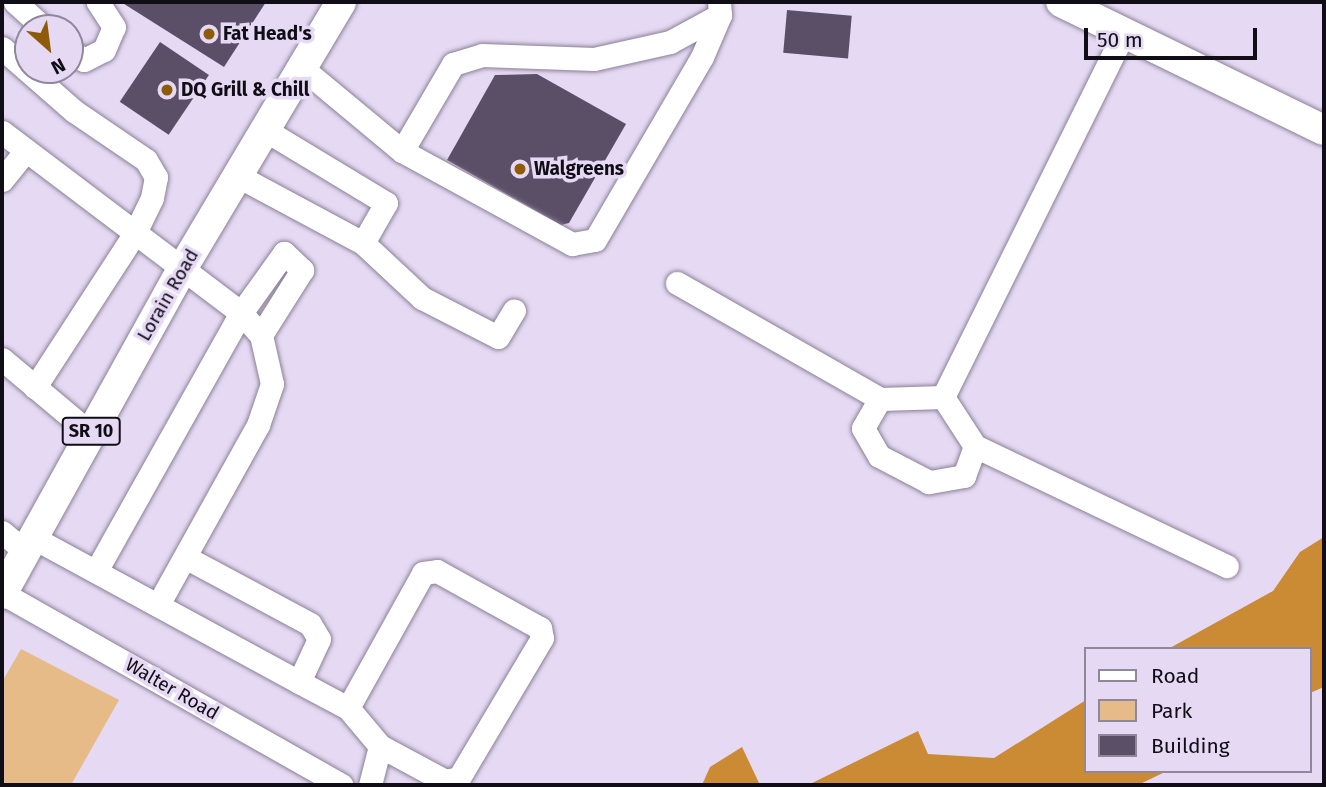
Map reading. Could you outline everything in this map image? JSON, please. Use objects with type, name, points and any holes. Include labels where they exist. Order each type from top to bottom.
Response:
[{"type":"main road","name":"Lorain Road","points":[[2,593],[182,269],[341,2]]},
{"type":"main road","points":[[1061,2],[1324,130]]},
{"type":"street","points":[[15,2],[28,14]]},
{"type":"street","points":[[84,60],[104,50],[114,27],[98,2]]},
{"type":"street","points":[[402,150],[453,64],[482,55],[594,59],[670,42],[720,9]]},
{"type":"street","points":[[302,68],[402,150],[572,244],[595,240],[702,57],[720,9]]},
{"type":"street","points":[[943,397],[1124,32]]},
{"type":"street","points":[[2,48],[74,111],[146,160],[156,177],[152,198],[135,233],[96,287],[35,387]]},
{"type":"street","points":[[265,130],[386,203],[363,243]]},
{"type":"street","points":[[2,132],[241,313],[261,335],[272,384],[258,425],[187,558],[158,605]]},
{"type":"street","points":[[2,180],[26,150]]},
{"type":"street","points":[[238,176],[363,243],[422,298],[498,337],[514,310]]},
{"type":"street","points":[[96,571],[241,313],[279,255],[284,253],[300,264],[302,270],[261,335]]},
{"type":"street","points":[[677,283],[880,400],[943,397]]},
{"type":"street","points":[[2,359],[90,433]]},
{"type":"street","points":[[943,397],[975,446],[1227,566]]},
{"type":"street","points":[[880,400],[863,428],[879,456],[929,482],[964,476],[975,446]]},
{"type":"street","points":[[2,532],[96,571],[348,708],[380,746],[445,780],[459,778],[542,638],[540,628],[437,571],[423,573],[348,708]]},
{"type":"street","points":[[187,558],[310,624],[318,639],[299,682]]},
{"type":"street","name":"Walter Road","points":[[2,593],[341,785]]},
{"type":"street","points":[[370,785],[380,746]]},
{"type":"green space","points":[[21,649],[119,700],[71,785],[2,785],[2,682]]},
{"type":"shaded area","points":[[1324,537],[1324,687],[1312,692],[1312,647],[1172,647],[1273,591],[1300,552]]},
{"type":"shaded area","points":[[1084,701],[1084,773],[1163,773],[1138,785],[808,785],[918,731],[928,754],[994,758]]},
{"type":"shaded area","points":[[742,747],[760,785],[702,785],[710,767]]},
{"type":"building","name":"Fat Head's","points":[[121,2],[266,2],[224,67]]},
{"type":"building","points":[[787,10],[852,16],[848,59],[783,53]]},
{"type":"building","name":"DQ Grill & Chill","points":[[160,42],[209,75],[169,135],[120,102]]},
{"type":"building","name":"Walgreens","points":[[537,74],[626,124],[569,223],[561,225],[447,160],[495,75]]},
{"type":"place","name":"Fat Head's","points":[[209,34]]},
{"type":"place","name":"DQ Grill & Chill","points":[[167,90]]},
{"type":"place","name":"Walgreens","points":[[520,169]]}]
